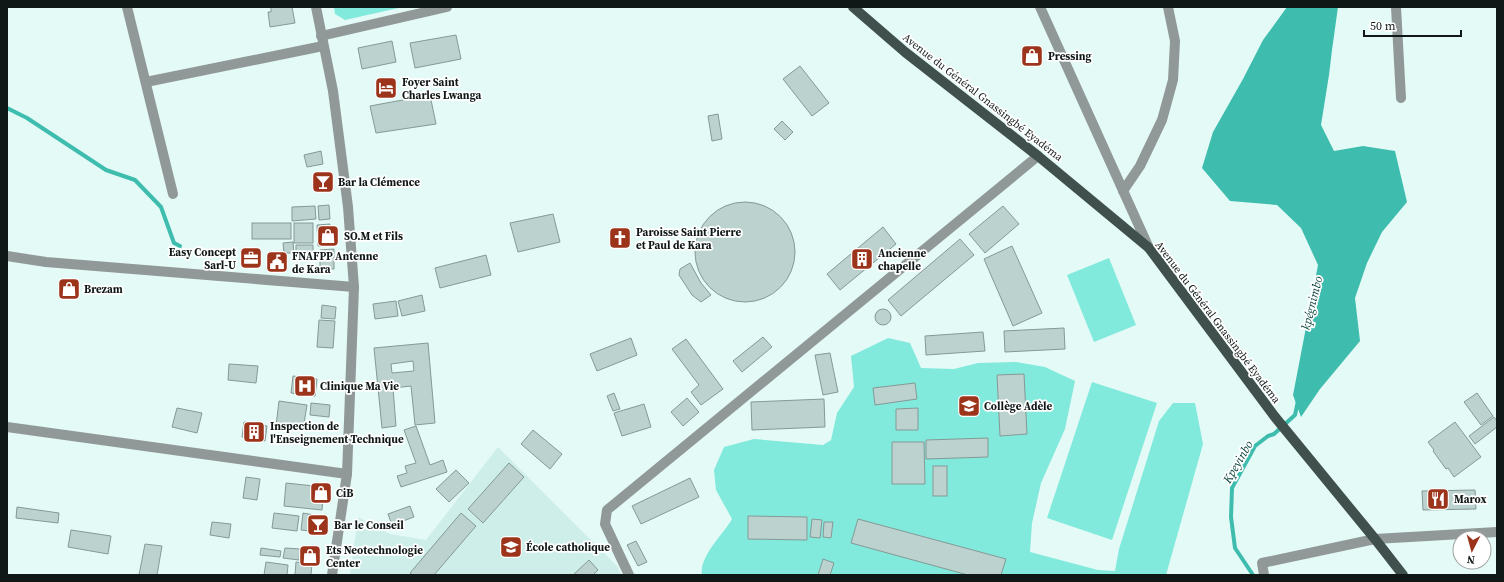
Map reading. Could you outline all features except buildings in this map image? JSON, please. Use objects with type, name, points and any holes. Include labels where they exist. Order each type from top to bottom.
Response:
[{"type":"main road","name":"Avenue du Général Gnassingbé Eyadéma","points":[[853,7],[905,52],[1038,156],[1149,248],[1291,438],[1403,575]]},
{"type":"street","points":[[127,7],[173,194]]},
{"type":"street","points":[[316,7],[333,91],[348,207],[354,287],[347,474],[332,575]]},
{"type":"street","points":[[146,82],[322,41],[447,7]]},
{"type":"street","points":[[1040,7],[1149,248]]},
{"type":"street","points":[[1123,191],[1140,166],[1162,120],[1173,80],[1175,41],[1168,7]]},
{"type":"street","points":[[1396,7],[1401,98]]},
{"type":"street","points":[[629,575],[605,524],[607,510],[1038,156]]},
{"type":"street","points":[[7,256],[62,263],[354,287]]},
{"type":"street","points":[[7,427],[347,474]]},
{"type":"street","points":[[1264,575],[1262,563],[1375,539],[1497,532]]},
{"type":"shaded area","points":[[334,7],[403,7],[345,20],[335,14]]},
{"type":"shaded area","points":[[1109,258],[1136,325],[1094,342],[1067,275]]},
{"type":"shaded area","points":[[888,338],[910,343],[921,368],[954,369],[978,363],[1016,362],[1045,367],[1075,381],[1065,429],[1041,483],[1032,523],[1030,552],[1098,570],[1115,571],[1119,549],[1159,421],[1173,403],[1195,403],[1203,444],[1166,575],[702,575],[704,560],[712,546],[732,519],[716,490],[714,470],[724,447],[754,439],[823,445],[831,440],[837,413],[854,387],[851,356]]},
{"type":"shaded area","points":[[1092,382],[1157,403],[1112,540],[1047,518]]},
{"type":"shaded area","points":[[498,447],[618,567],[621,575],[350,575],[358,517],[390,534],[426,540]]},
{"type":"water","name":"kpégnimbo","points":[[1287,7],[1338,7],[1321,125],[1334,151],[1363,146],[1395,151],[1407,202],[1382,232],[1367,263],[1355,298],[1360,341],[1320,389],[1301,417],[1293,395],[1318,265],[1301,228],[1277,205],[1230,201],[1202,168],[1213,132],[1263,40]]},
{"type":"waterway","points":[[7,108],[27,118],[106,170],[135,180],[161,207],[174,243],[180,246]]},
{"type":"waterway","name":"Kpeyinbo","points":[[1253,575],[1235,548],[1231,517],[1232,488],[1255,446],[1268,436],[1274,434],[1295,415],[1298,401]]},
{"type":"place","name":"Pressing","points":[[1032,56]]},
{"type":"place","name":"Foyer Saint Charles Lwanga","points":[[386,88]]},
{"type":"place","name":"Bar la Clémence","points":[[323,182]]},
{"type":"place","name":"SO.M et Fils","points":[[328,236]]},
{"type":"place","name":"Paroisse Saint Pierre et Paul de Kara","points":[[620,238]]},
{"type":"place","name":"Easy Concept Sarl-U","points":[[251,258]]},
{"type":"place","name":"Ancienne chapelle","points":[[862,259]]},
{"type":"place","name":"FNAFPP Antenne de Kara","points":[[277,262]]},
{"type":"place","name":"Brezam","points":[[69,289]]},
{"type":"place","name":"Clinique Ma Vie","points":[[305,386]]},
{"type":"place","name":"Collège Adèle","points":[[969,406]]},
{"type":"place","name":"Inspection de l'Enseignement Technique","points":[[254,432]]},
{"type":"place","name":"CiB","points":[[321,493]]},
{"type":"place","name":"Marox","points":[[1438,499]]},
{"type":"place","name":"Bar le Conseil","points":[[318,525]]},
{"type":"place","name":"École catholique","points":[[511,547]]},
{"type":"place","name":"Ets Neotechnologie Center","points":[[310,556]]}]
